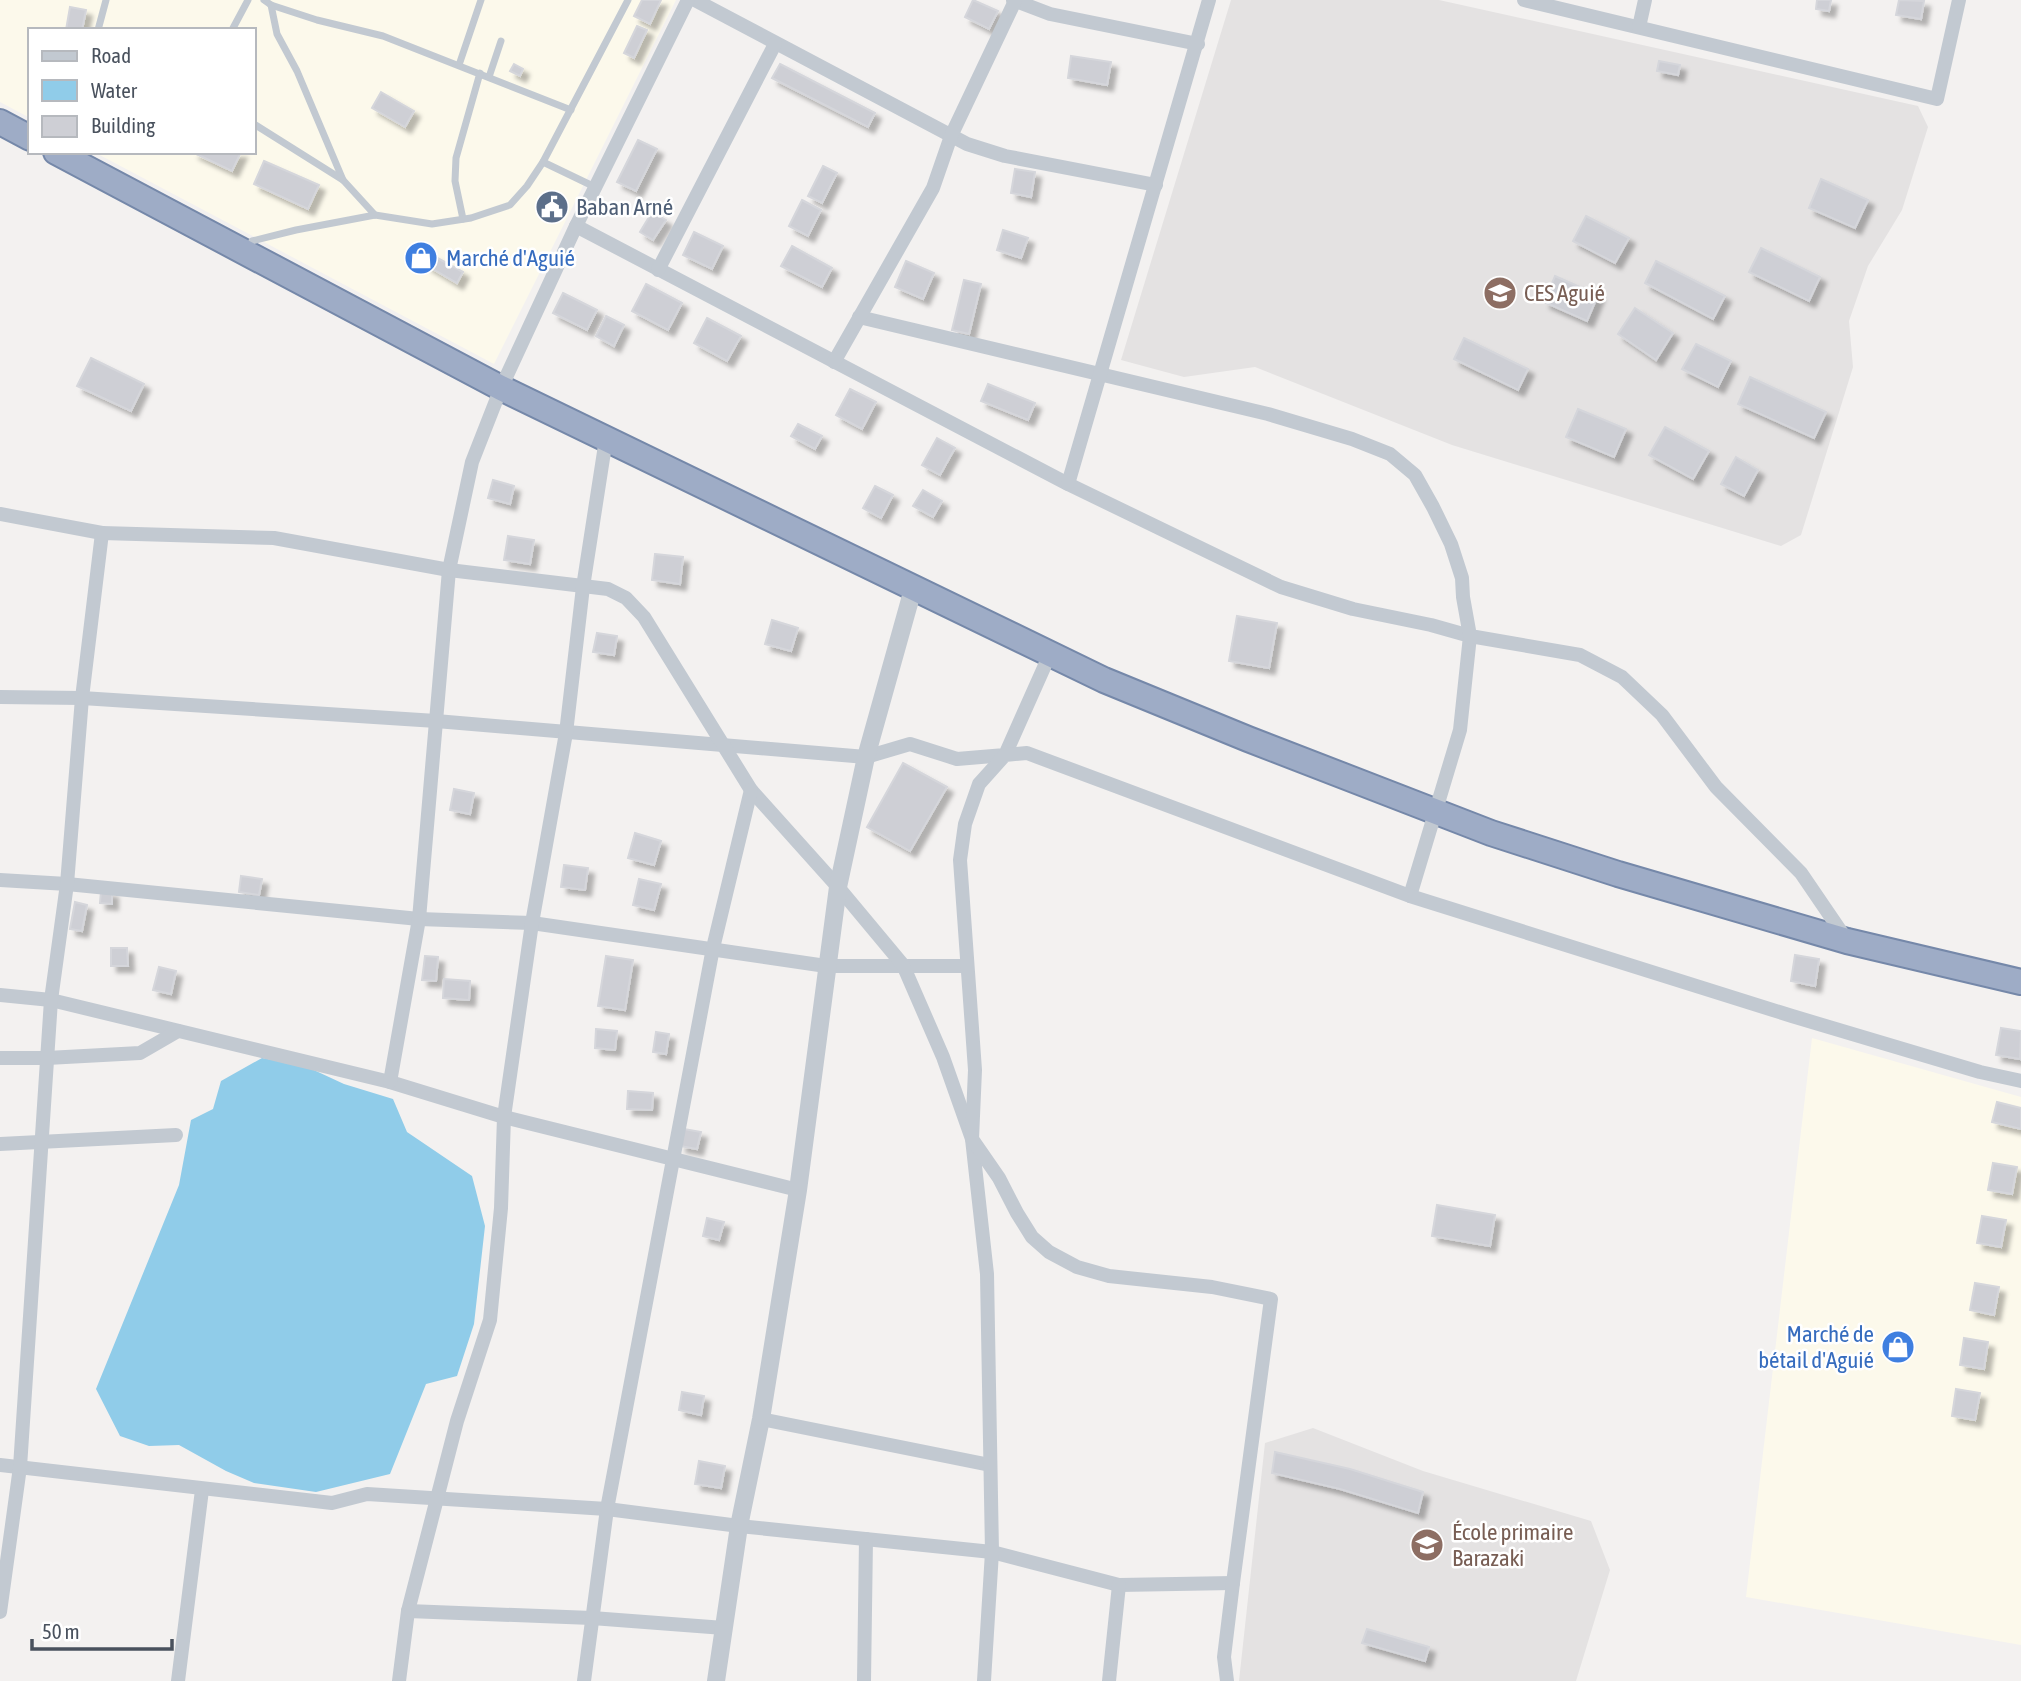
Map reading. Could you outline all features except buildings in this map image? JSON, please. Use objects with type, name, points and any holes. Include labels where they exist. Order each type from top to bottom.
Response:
[{"type":"highway","points":[[0,122],[28,137]]},
{"type":"highway","points":[[60,154],[501,388],[1104,680],[1491,833],[1605,870],[1847,941],[2021,982]]},
{"type":"street","points":[[390,1082],[419,919],[449,570],[472,462],[501,388],[576,226],[688,0]]},
{"type":"street","points":[[695,0],[967,144],[1005,156],[1156,185]]},
{"type":"street","points":[[1068,484],[1209,0]]},
{"type":"street","points":[[1524,0],[1937,99],[1959,0]]},
{"type":"street","points":[[1639,27],[1645,0]]},
{"type":"street","points":[[834,362],[933,188],[951,136],[1014,1],[1050,14],[1198,44]]},
{"type":"street","points":[[658,270],[775,44]]},
{"type":"street","points":[[576,226],[1068,484],[1281,587],[1353,609],[1470,636],[1580,655],[1622,677],[1662,715],[1716,787],[1801,873],[1847,941]]},
{"type":"street","points":[[859,317],[1268,414],[1352,439],[1390,454],[1415,475],[1451,544],[1462,578],[1470,636],[1460,730],[1410,896]]},
{"type":"street","points":[[399,1681],[408,1611],[457,1421],[490,1320],[500,1208],[504,1117],[533,923],[566,733],[583,587],[606,439]]},
{"type":"street","points":[[0,514],[102,533],[274,538],[449,570],[608,589],[626,598],[644,617],[751,790],[903,965],[943,1057],[972,1139],[999,1178],[1032,1237],[1058,1257],[1077,1267],[1109,1276],[1212,1287],[1271,1299],[1224,1657],[1227,1681]]},
{"type":"street","points":[[0,1612],[20,1466],[51,1000],[67,884],[82,698],[102,533]]},
{"type":"street","points":[[716,1681],[739,1526],[761,1419],[798,1190],[838,887],[866,757],[913,589]]},
{"type":"street","points":[[984,1681],[992,1552],[987,1274],[972,1139],[975,1070],[960,860],[965,824],[979,783],[1005,755],[1050,654]]},
{"type":"street","points":[[0,697],[82,698],[436,721],[866,757],[910,744],[957,759],[1027,752],[1410,896],[1779,1012],[1980,1072],[2021,1081]]},
{"type":"street","points":[[584,1681],[607,1509],[713,948],[751,790]]},
{"type":"street","points":[[0,880],[67,884],[419,919],[533,923],[826,966],[966,966]]},
{"type":"street","points":[[0,995],[51,1000],[390,1082],[504,1117],[798,1190]]},
{"type":"street","points":[[0,1058],[140,1052],[178,1031]]},
{"type":"street","points":[[0,1144],[176,1135]]},
{"type":"street","points":[[761,1419],[990,1465]]},
{"type":"street","points":[[0,1465],[332,1503],[367,1494],[607,1509],[739,1526],[992,1552],[1119,1585],[1233,1583]]},
{"type":"street","points":[[178,1681],[202,1490]]},
{"type":"street","points":[[864,1681],[866,1539]]},
{"type":"street","points":[[1109,1681],[1119,1585]]},
{"type":"street","points":[[408,1611],[592,1618],[724,1628]]},
{"type":"lane","points":[[99,28],[106,0]]},
{"type":"lane","points":[[233,28],[248,0]]},
{"type":"lane","points":[[459,65],[481,0]]},
{"type":"lane","points":[[247,253],[253,241],[375,215],[432,224],[463,219],[509,205],[527,186],[543,162],[628,0]]},
{"type":"lane","points":[[268,3],[317,20],[383,36],[571,110]]},
{"type":"lane","points":[[268,3],[276,34],[297,71],[343,180]]},
{"type":"lane","points":[[489,77],[502,41]]},
{"type":"lane","points":[[463,219],[455,181],[456,158],[480,73]]},
{"type":"lane","points":[[256,125],[343,180],[375,215]]},
{"type":"lane","points":[[543,162],[596,187]]},
{"type":"shaded area","name":"Marché d'Aguié","points":[[0,0],[676,0],[494,364],[98,154],[256,154],[256,28],[28,28],[28,117],[0,102]]},
{"type":"shaded area","name":"CES Aguié","points":[[1231,0],[1439,0],[1918,106],[1928,127],[1902,210],[1868,266],[1849,321],[1853,367],[1801,535],[1781,546],[1452,445],[1255,367],[1184,377],[1121,360]]},
{"type":"shaded area","name":"Marché de bétail d'Aguié","points":[[1812,1038],[2021,1097],[2021,1645],[1746,1597]]},
{"type":"shaded area","name":"École primaire Barazaki","points":[[1313,1428],[1423,1471],[1591,1521],[1610,1570],[1576,1681],[1239,1681],[1265,1443]]},
{"type":"water","points":[[262,1058],[303,1065],[344,1084],[393,1099],[407,1132],[472,1176],[485,1226],[474,1324],[457,1376],[426,1384],[390,1474],[316,1492],[254,1483],[179,1445],[149,1446],[120,1436],[96,1389],[179,1185],[191,1120],[213,1109],[221,1081]]},
{"type":"place","name":"Baban Arné","points":[[552,207]]},
{"type":"place","name":"Marché d'Aguié","points":[[421,258]]},
{"type":"place","name":"CES Aguié","points":[[1500,293]]},
{"type":"place","name":"Marché de bétail d'Aguié","points":[[1898,1347]]},
{"type":"place","name":"École primaire Barazaki","points":[[1427,1545]]}]
